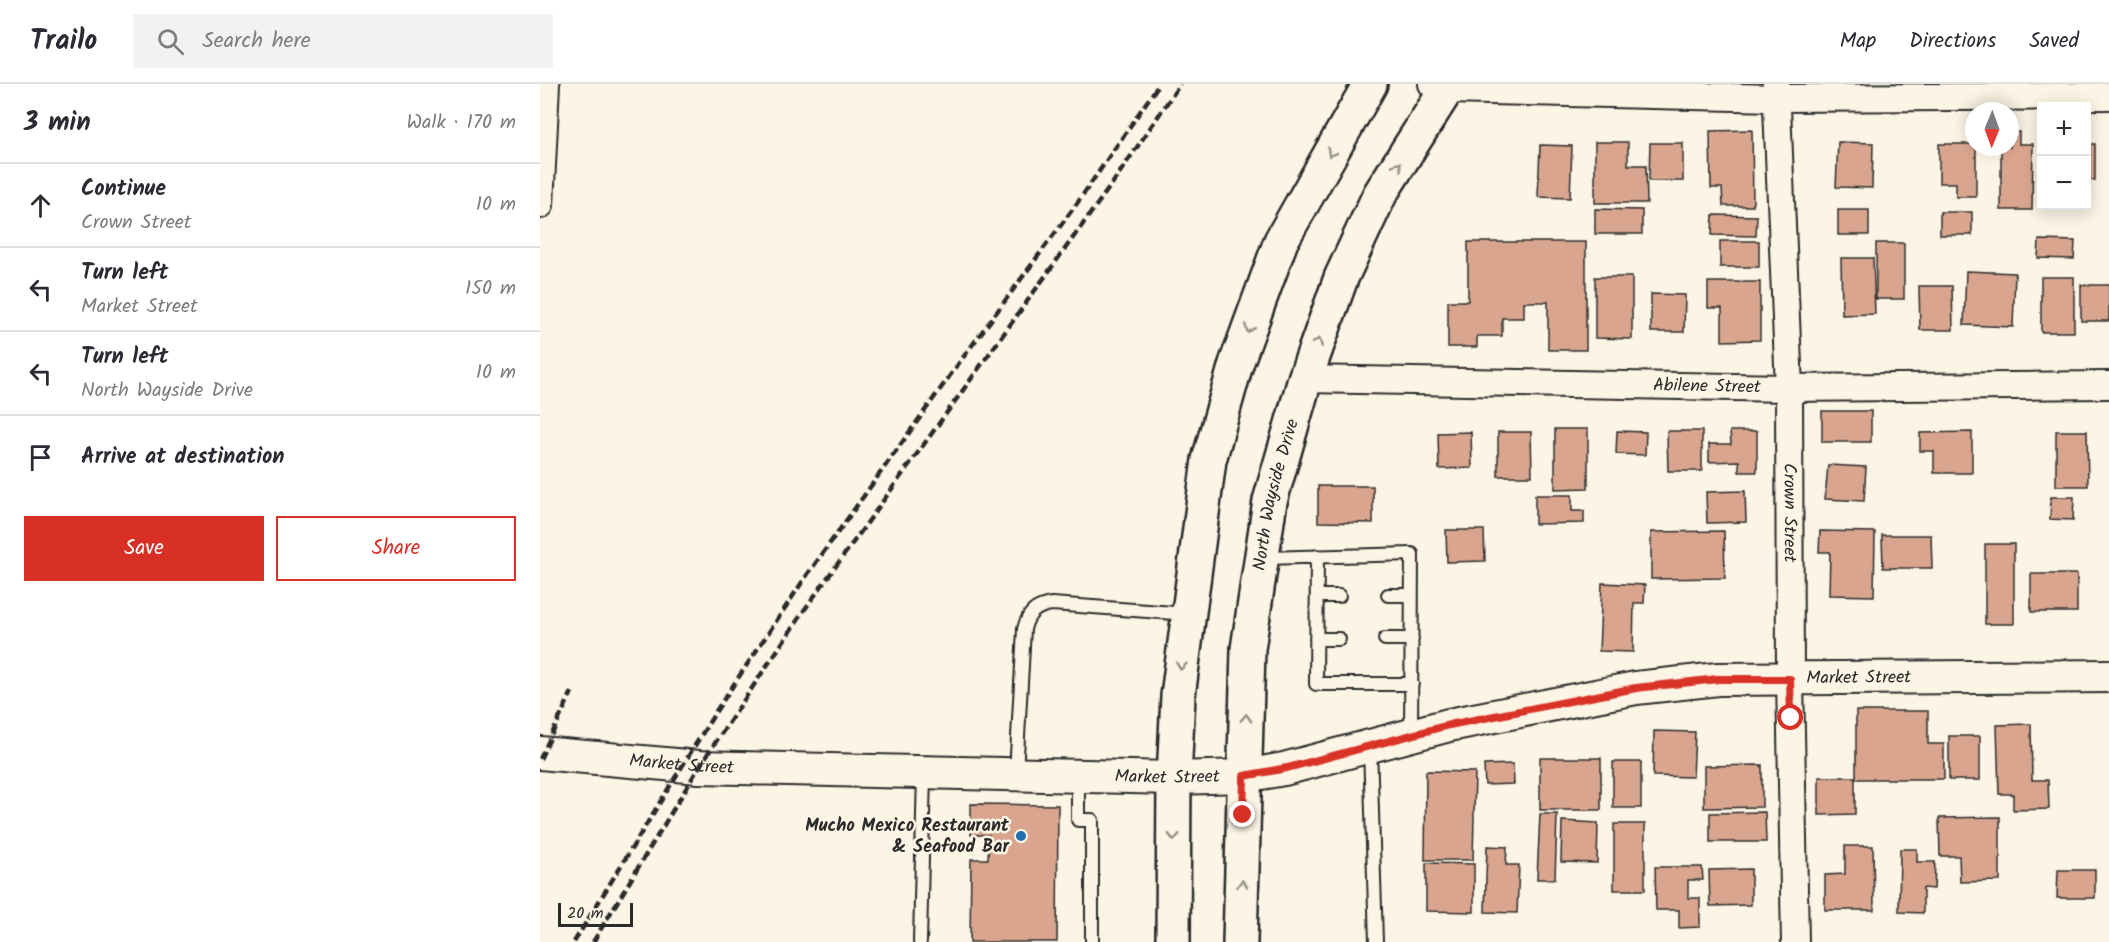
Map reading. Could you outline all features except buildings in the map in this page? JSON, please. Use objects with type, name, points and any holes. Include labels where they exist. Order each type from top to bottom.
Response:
[{"type":"main road","points":[[1173,942],[1174,778],[1178,696],[1209,460],[1236,364],[1281,241],[1370,84]]},
{"type":"main road","name":"North Wayside Drive","points":[[1240,942],[1248,649],[1270,501],[1305,379],[1341,278],[1380,194],[1443,86]]},
{"type":"street","points":[[540,205],[546,84]]},
{"type":"street","points":[[1443,86],[2109,96]]},
{"type":"street","name":"Crown Street","points":[[1776,91],[1789,388],[1790,679],[1795,942]]},
{"type":"street","name":"Abilene Street","points":[[1305,379],[1789,388],[2109,385]]},
{"type":"street","name":"Market Street","points":[[540,753],[699,767],[1174,778],[1244,776],[1287,768],[1449,725],[1636,688],[1718,679],[2109,676]]},
{"type":"lane","points":[[1262,558],[1412,554],[1412,735]]},
{"type":"lane","points":[[1317,556],[1316,684],[1412,684]]},
{"type":"lane","points":[[1388,595],[1412,595]]},
{"type":"lane","points":[[1317,596],[1339,596]]},
{"type":"lane","points":[[1016,774],[1024,629],[1031,612],[1041,606],[1052,604],[1188,614]]},
{"type":"lane","points":[[1316,639],[1340,639]]},
{"type":"lane","points":[[1385,639],[1412,639]]},
{"type":"lane","points":[[1370,745],[1376,942]]},
{"type":"lane","points":[[920,942],[924,772]]},
{"type":"lane","points":[[1078,775],[1078,820],[1092,820],[1092,942]]},
{"type":"railway","points":[[574,942],[718,708],[805,578],[1078,202],[1159,84]]},
{"type":"railway","points":[[593,942],[699,767],[805,609],[1114,181],[1180,84]]},
{"type":"railway","points":[[540,759],[572,692]]},
{"type":"place","name":"Mucho Mexico Restaurant & Seafood Bar","points":[[1021,836]]},
{"type":"route","points":[[1243,815],[1244,776],[1287,768],[1449,725],[1636,688],[1718,679],[1790,679],[1791,718]]}]
